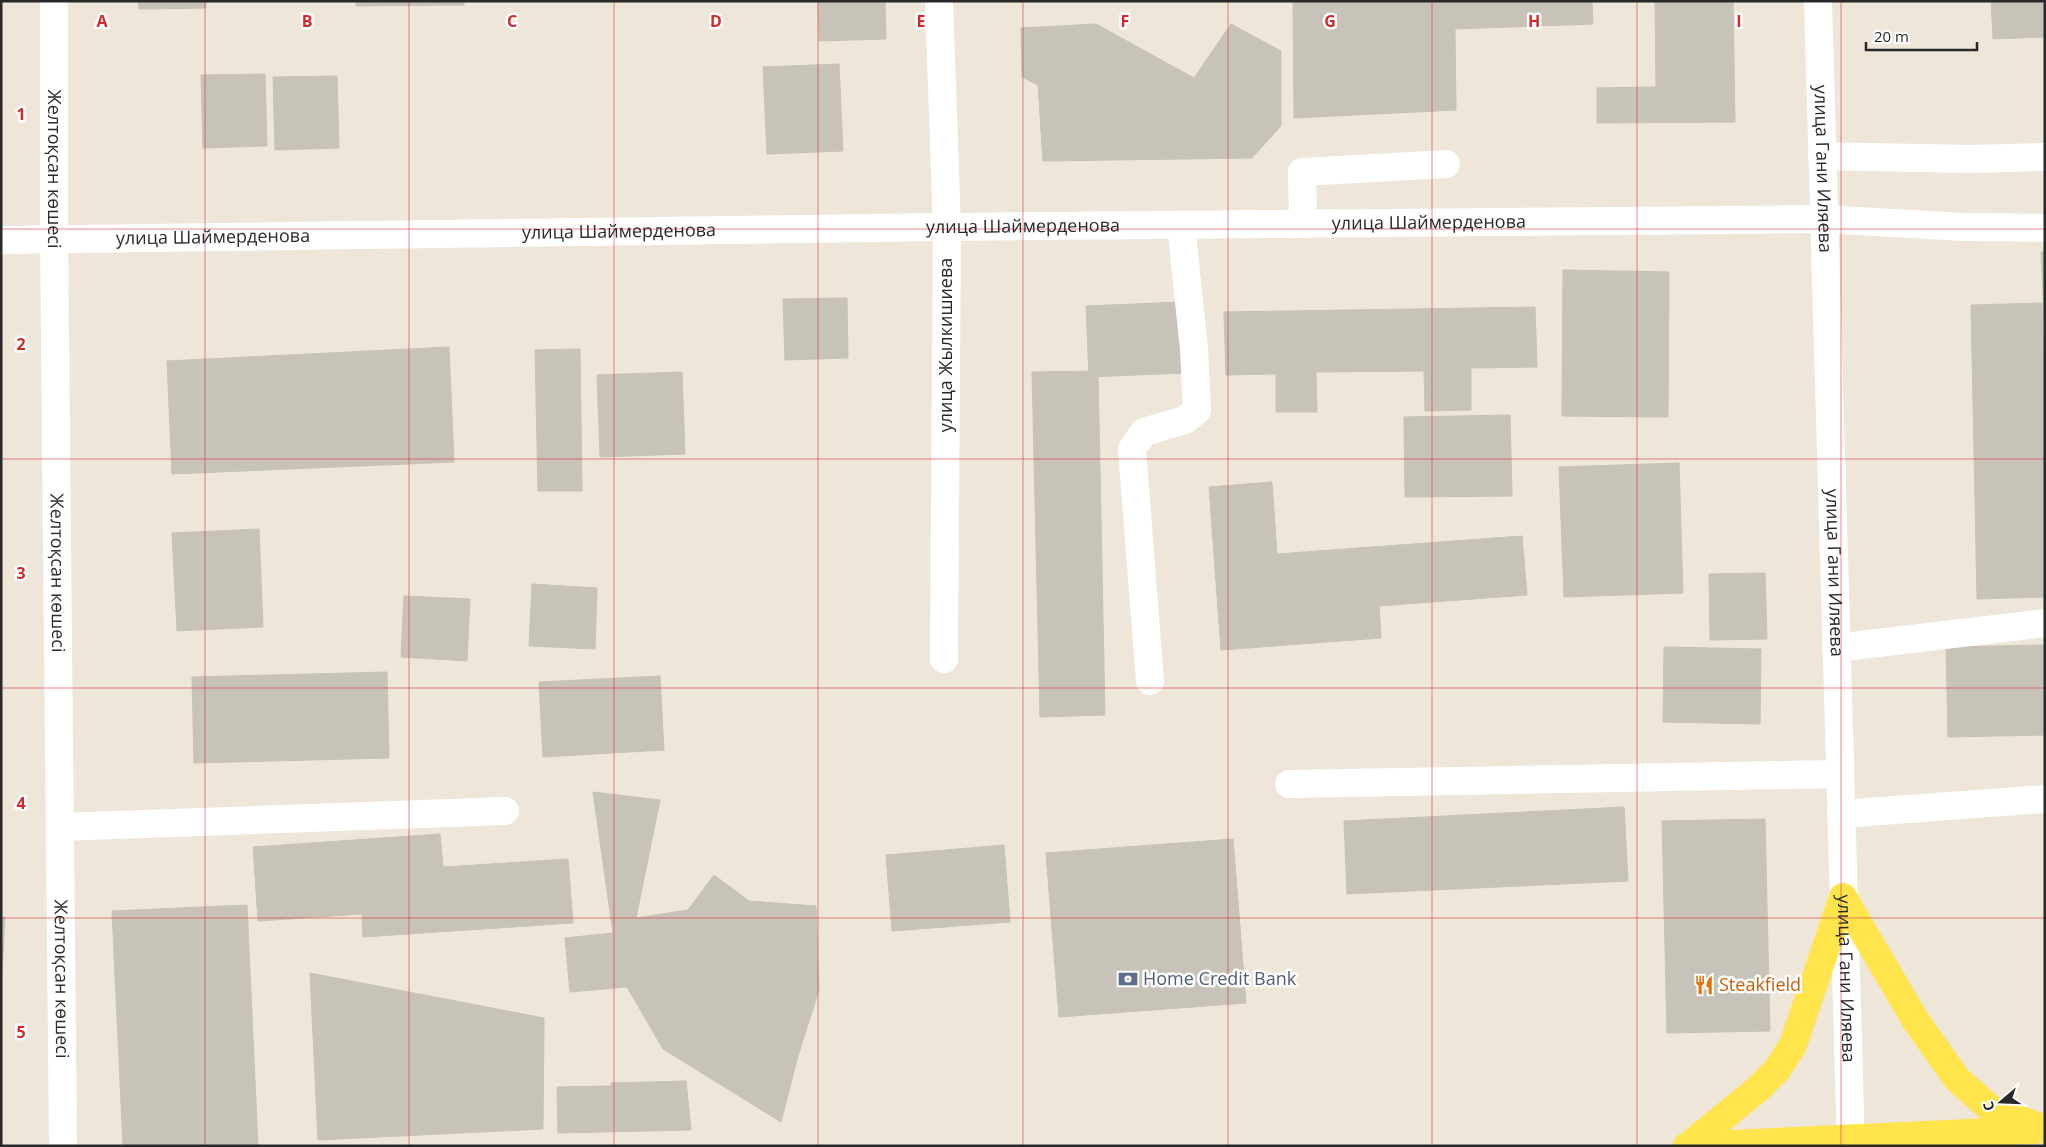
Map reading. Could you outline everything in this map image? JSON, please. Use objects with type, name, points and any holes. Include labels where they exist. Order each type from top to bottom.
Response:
[{"type":"main road","points":[[1843,898],[1916,1021],[1957,1079],[1991,1108],[2045,1129]]},
{"type":"main road","points":[[1688,1146],[1759,1088],[1777,1070],[1793,1045],[1843,898]]},
{"type":"main road","points":[[1688,1146],[1851,1143],[2045,1129]]},
{"type":"street","name":"Желтоқсан көшесі","points":[[54,1],[54,238],[63,1146]]},
{"type":"street","name":"улица Жылкишиева","points":[[939,1],[947,227],[944,659]]},
{"type":"street","name":"улица Гани Иляева","points":[[1818,1],[1851,1143]]},
{"type":"street","points":[[1822,156],[1969,159],[2045,157]]},
{"type":"street","points":[[1303,224],[1302,172],[1446,164]]},
{"type":"street","name":"улица Шаймерденова","points":[[1,240],[947,227],[1823,220],[1963,227],[2045,228]]},
{"type":"street","points":[[1150,681],[1132,449],[1144,432],[1185,420],[1197,410],[1194,349],[1181,225]]},
{"type":"street","points":[[1836,648],[2045,623]]},
{"type":"street","points":[[1289,784],[1840,774]]},
{"type":"street","points":[[1841,814],[2045,799]]},
{"type":"street","points":[[60,827],[505,811]]},
{"type":"building","points":[[138,1],[206,1],[206,8],[139,9]]},
{"type":"building","points":[[356,1],[464,1],[464,5],[356,6]]},
{"type":"building","points":[[818,1],[885,1],[886,39],[819,41]]},
{"type":"building","points":[[1293,1],[1592,1],[1593,24],[1455,29],[1456,110],[1294,118]]},
{"type":"building","points":[[1655,1],[1733,1],[1735,122],[1597,123],[1597,88],[1656,87]]},
{"type":"building","points":[[1991,1],[2045,1],[2045,37],[1993,39]]},
{"type":"building","points":[[1096,24],[1194,78],[1231,24],[1281,51],[1281,126],[1252,158],[1043,161],[1038,85],[1022,77],[1021,28]]},
{"type":"building","points":[[839,64],[843,151],[767,154],[763,67]]},
{"type":"building","points":[[265,74],[267,146],[203,148],[201,75]]},
{"type":"building","points":[[337,76],[339,148],[275,150],[273,77]]},
{"type":"building","points":[[2041,252],[2045,252],[2045,334]]},
{"type":"building","points":[[1563,270],[1669,272],[1668,417],[1562,416]]},
{"type":"building","points":[[847,298],[848,358],[785,360],[783,299]]},
{"type":"building","points":[[1181,302],[1184,373],[1089,377],[1086,306]]},
{"type":"building","points":[[2042,303],[2045,433],[2045,597],[1977,599],[1971,305]]},
{"type":"building","points":[[1535,307],[1537,367],[1471,368],[1471,410],[1425,411],[1424,371],[1316,372],[1317,412],[1276,412],[1276,374],[1226,375],[1224,312]]},
{"type":"building","points":[[449,347],[454,462],[172,474],[167,361]]},
{"type":"building","points":[[580,349],[582,491],[538,491],[535,350]]},
{"type":"building","points":[[1098,371],[1105,715],[1040,717],[1032,372]]},
{"type":"building","points":[[682,372],[685,454],[600,457],[597,375]]},
{"type":"building","points":[[1510,415],[1512,496],[1405,497],[1404,417]]},
{"type":"building","points":[[1679,463],[1683,593],[1564,597],[1559,467]]},
{"type":"building","points":[[1272,482],[1277,554],[1522,536],[1527,595],[1379,606],[1381,638],[1221,650],[1209,487]]},
{"type":"building","points":[[259,529],[263,627],[177,631],[172,533]]},
{"type":"building","points":[[1765,573],[1767,639],[1710,640],[1709,574]]},
{"type":"building","points":[[532,584],[597,588],[595,649],[529,646]]},
{"type":"building","points":[[404,596],[470,599],[467,661],[401,657]]},
{"type":"building","points":[[2045,645],[2045,735],[1948,737],[1946,647]]},
{"type":"building","points":[[1664,647],[1761,649],[1760,724],[1663,722]]},
{"type":"building","points":[[387,672],[389,758],[194,763],[192,677]]},
{"type":"building","points":[[660,676],[664,750],[543,757],[539,682]]},
{"type":"building","points":[[593,792],[660,800],[636,918],[688,910],[714,875],[749,901],[816,906],[819,990],[798,1056],[781,1122],[663,1049],[627,987],[570,992],[565,938],[613,933]]},
{"type":"building","points":[[1624,807],[1628,881],[1347,894],[1344,821]]},
{"type":"building","points":[[1765,819],[1770,1031],[1667,1033],[1662,821]]},
{"type":"building","points":[[440,834],[443,867],[568,859],[573,923],[363,937],[362,914],[258,921],[253,847]]},
{"type":"building","points":[[1233,839],[1246,1003],[1059,1017],[1046,853]]},
{"type":"building","points":[[1004,845],[1010,922],[892,931],[886,855]]},
{"type":"building","points":[[247,905],[258,1146],[123,1146],[112,911]]},
{"type":"building","points":[[1,917],[5,917],[2,975],[1,975]]},
{"type":"building","points":[[310,973],[544,1018],[543,1129],[318,1140]]},
{"type":"building","points":[[686,1081],[691,1130],[558,1133],[557,1087],[611,1086],[611,1083]]},
{"type":"place","name":"Home Credit Bank","points":[[1128,979]]},
{"type":"place","name":"Steakfield","points":[[1704,985]]}]
